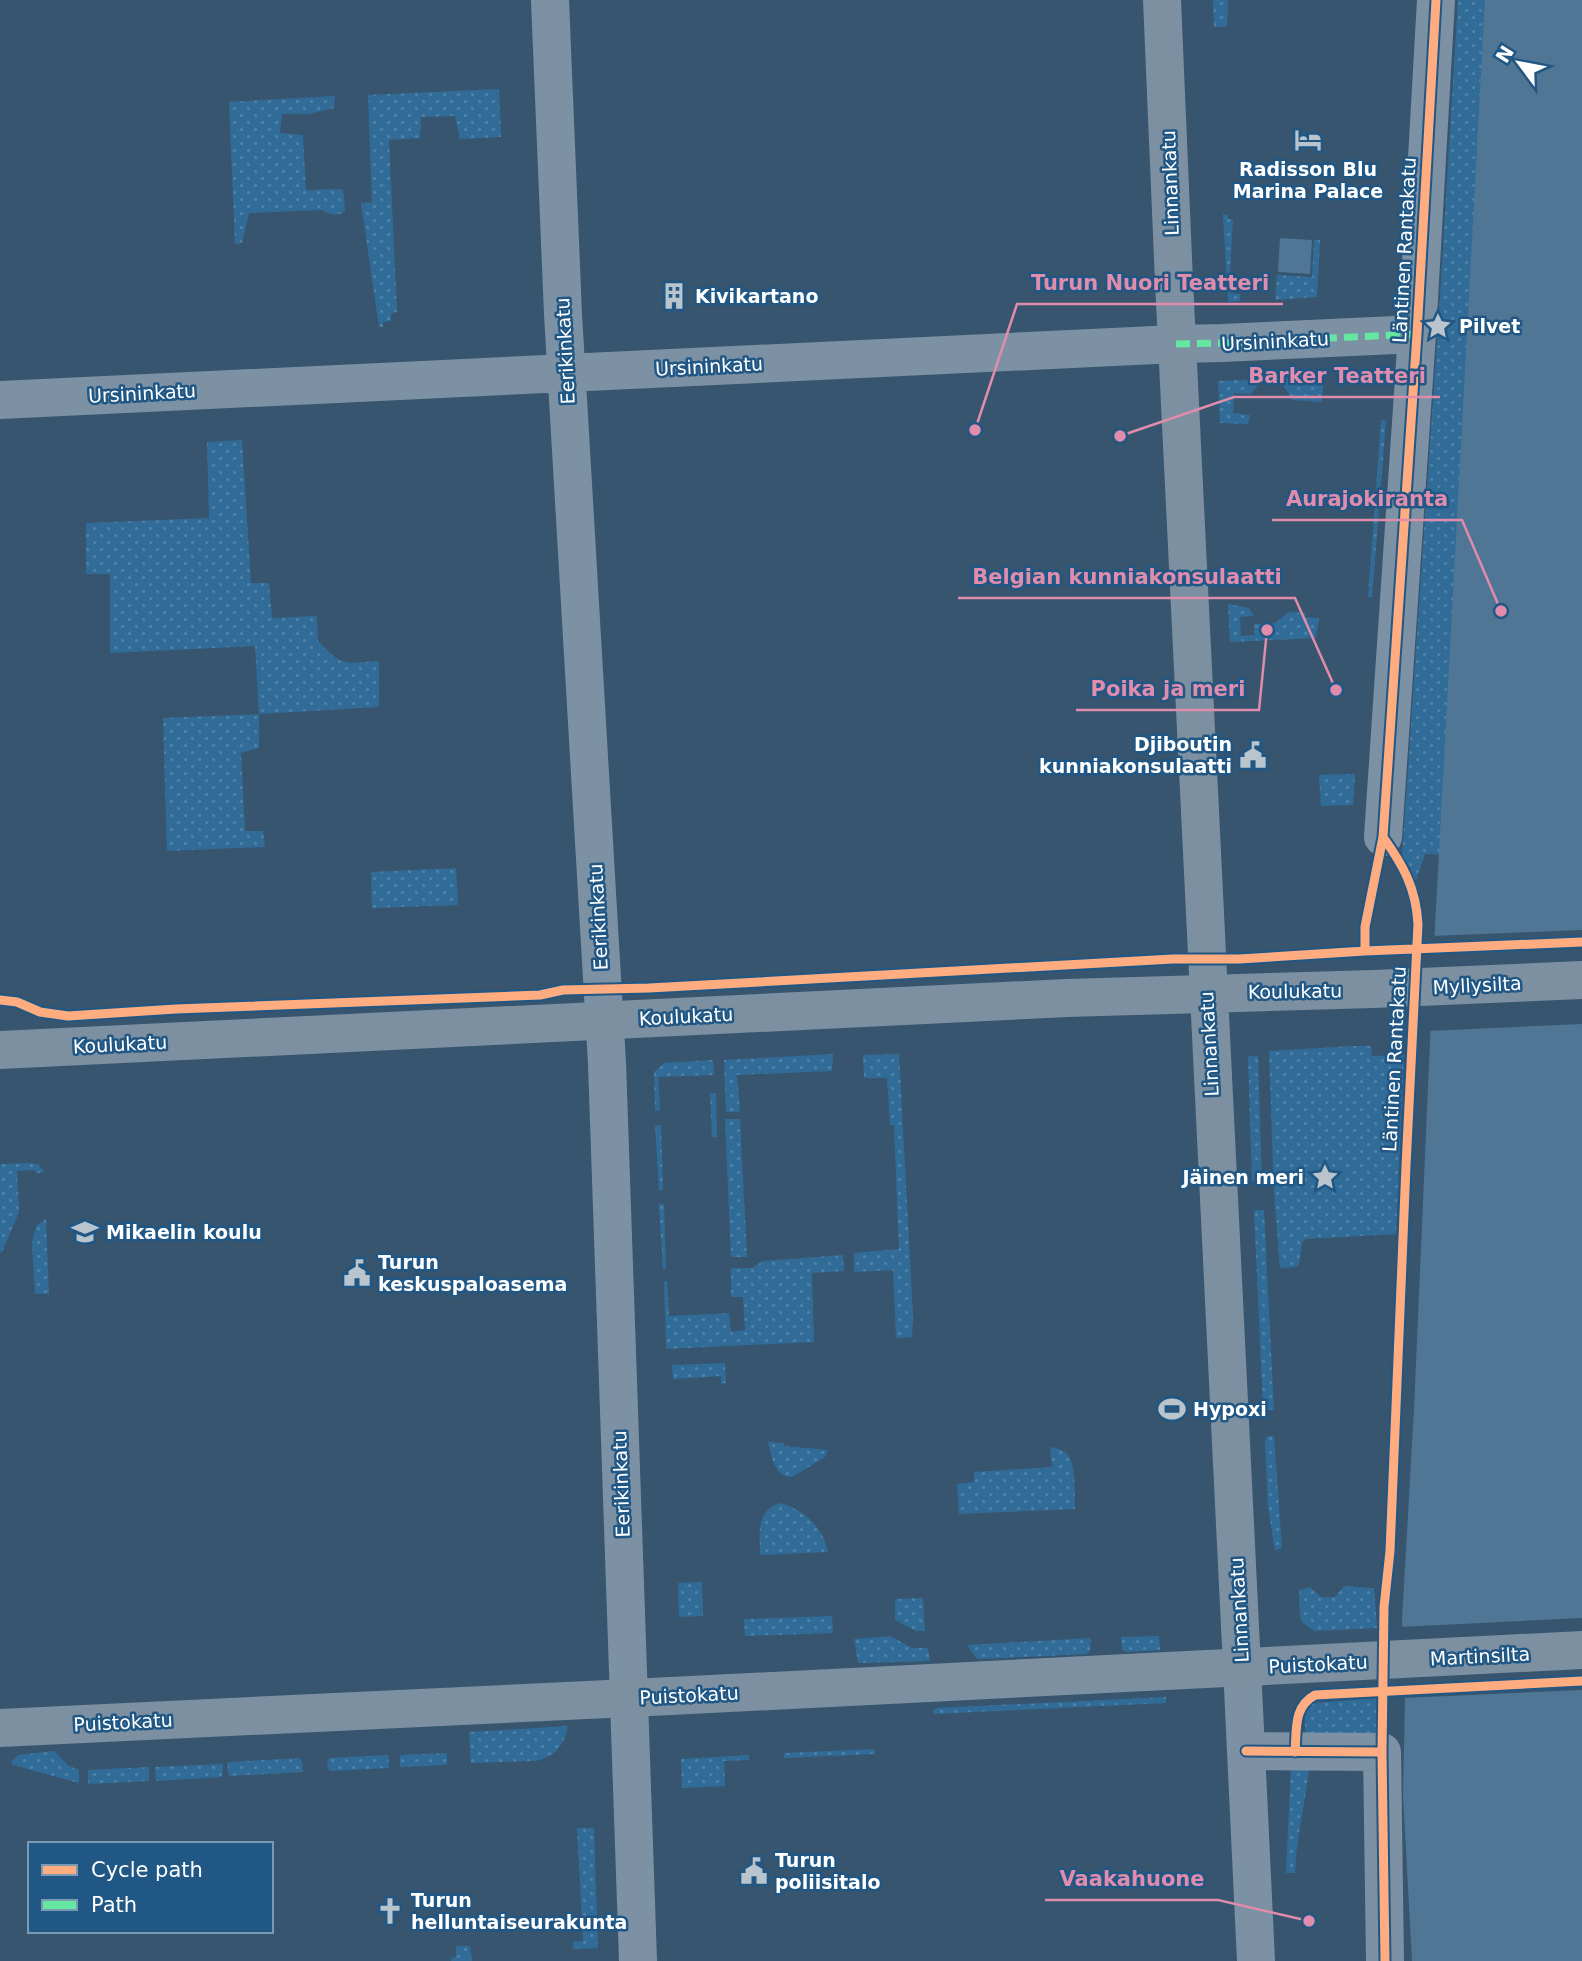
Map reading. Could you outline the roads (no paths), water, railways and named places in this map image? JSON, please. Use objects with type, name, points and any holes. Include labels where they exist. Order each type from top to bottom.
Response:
[{"type":"main road","name":"Linnankatu","points":[[1162,0],[1206,993],[1242,1667]]},
{"type":"main road","name":"Myllysilta","points":[[1373,989],[1582,980]]},
{"type":"main road","name":"Koulukatu","points":[[0,1050],[1206,993],[1373,989]]},
{"type":"main road","name":"Martinsilta","points":[[1378,1661],[1582,1650]]},
{"type":"main road","name":"Puistokatu","points":[[0,1728],[1378,1661]]},
{"type":"street","name":"Eerikinkatu","points":[[550,0],[566,373],[604,1020],[638,1961]]},
{"type":"street","name":"Läntinen Rantakatu","points":[[1382,837],[1417,334],[1436,0]]},
{"type":"street","name":"Ursininkatu","points":[[0,400],[1417,334]]},
{"type":"street","name":"Linnankatu","points":[[1242,1667],[1256,1961]]},
{"type":"street","points":[[1246,1751],[1382,1752],[1385,1961]]},
{"type":"place","name":"Radisson Blu Marina Palace","points":[[1308,140]]},
{"type":"place","name":"Kivikartano","points":[[674,296]]},
{"type":"place","name":"Pilvet","points":[[1438,326]]},
{"type":"place","name":"Turun Nuori Teatteri","points":[[975,430]]},
{"type":"place","name":"Barker Teatteri","points":[[1120,436]]},
{"type":"place","name":"Aurajokiranta","points":[[1501,611]]},
{"type":"place","name":"Poika ja meri","points":[[1267,630]]},
{"type":"place","name":"Belgian kunniakonsulaatti","points":[[1336,690]]},
{"type":"place","name":"Djiboutin kunniakonsulaatti","points":[[1253,755]]},
{"type":"place","name":"Jäinen meri","points":[[1325,1177]]},
{"type":"place","name":"Mikaelin koulu","points":[[85,1232]]},
{"type":"place","name":"Turun keskuspaloasema","points":[[357,1273]]},
{"type":"place","name":"Hypoxi","points":[[1172,1409]]},
{"type":"place","name":"Turun poliisitalo","points":[[754,1871]]},
{"type":"place","name":"Turun helluntaiseurakunta","points":[[390,1911]]},
{"type":"place","name":"Vaakahuone","points":[[1309,1921]]}]
